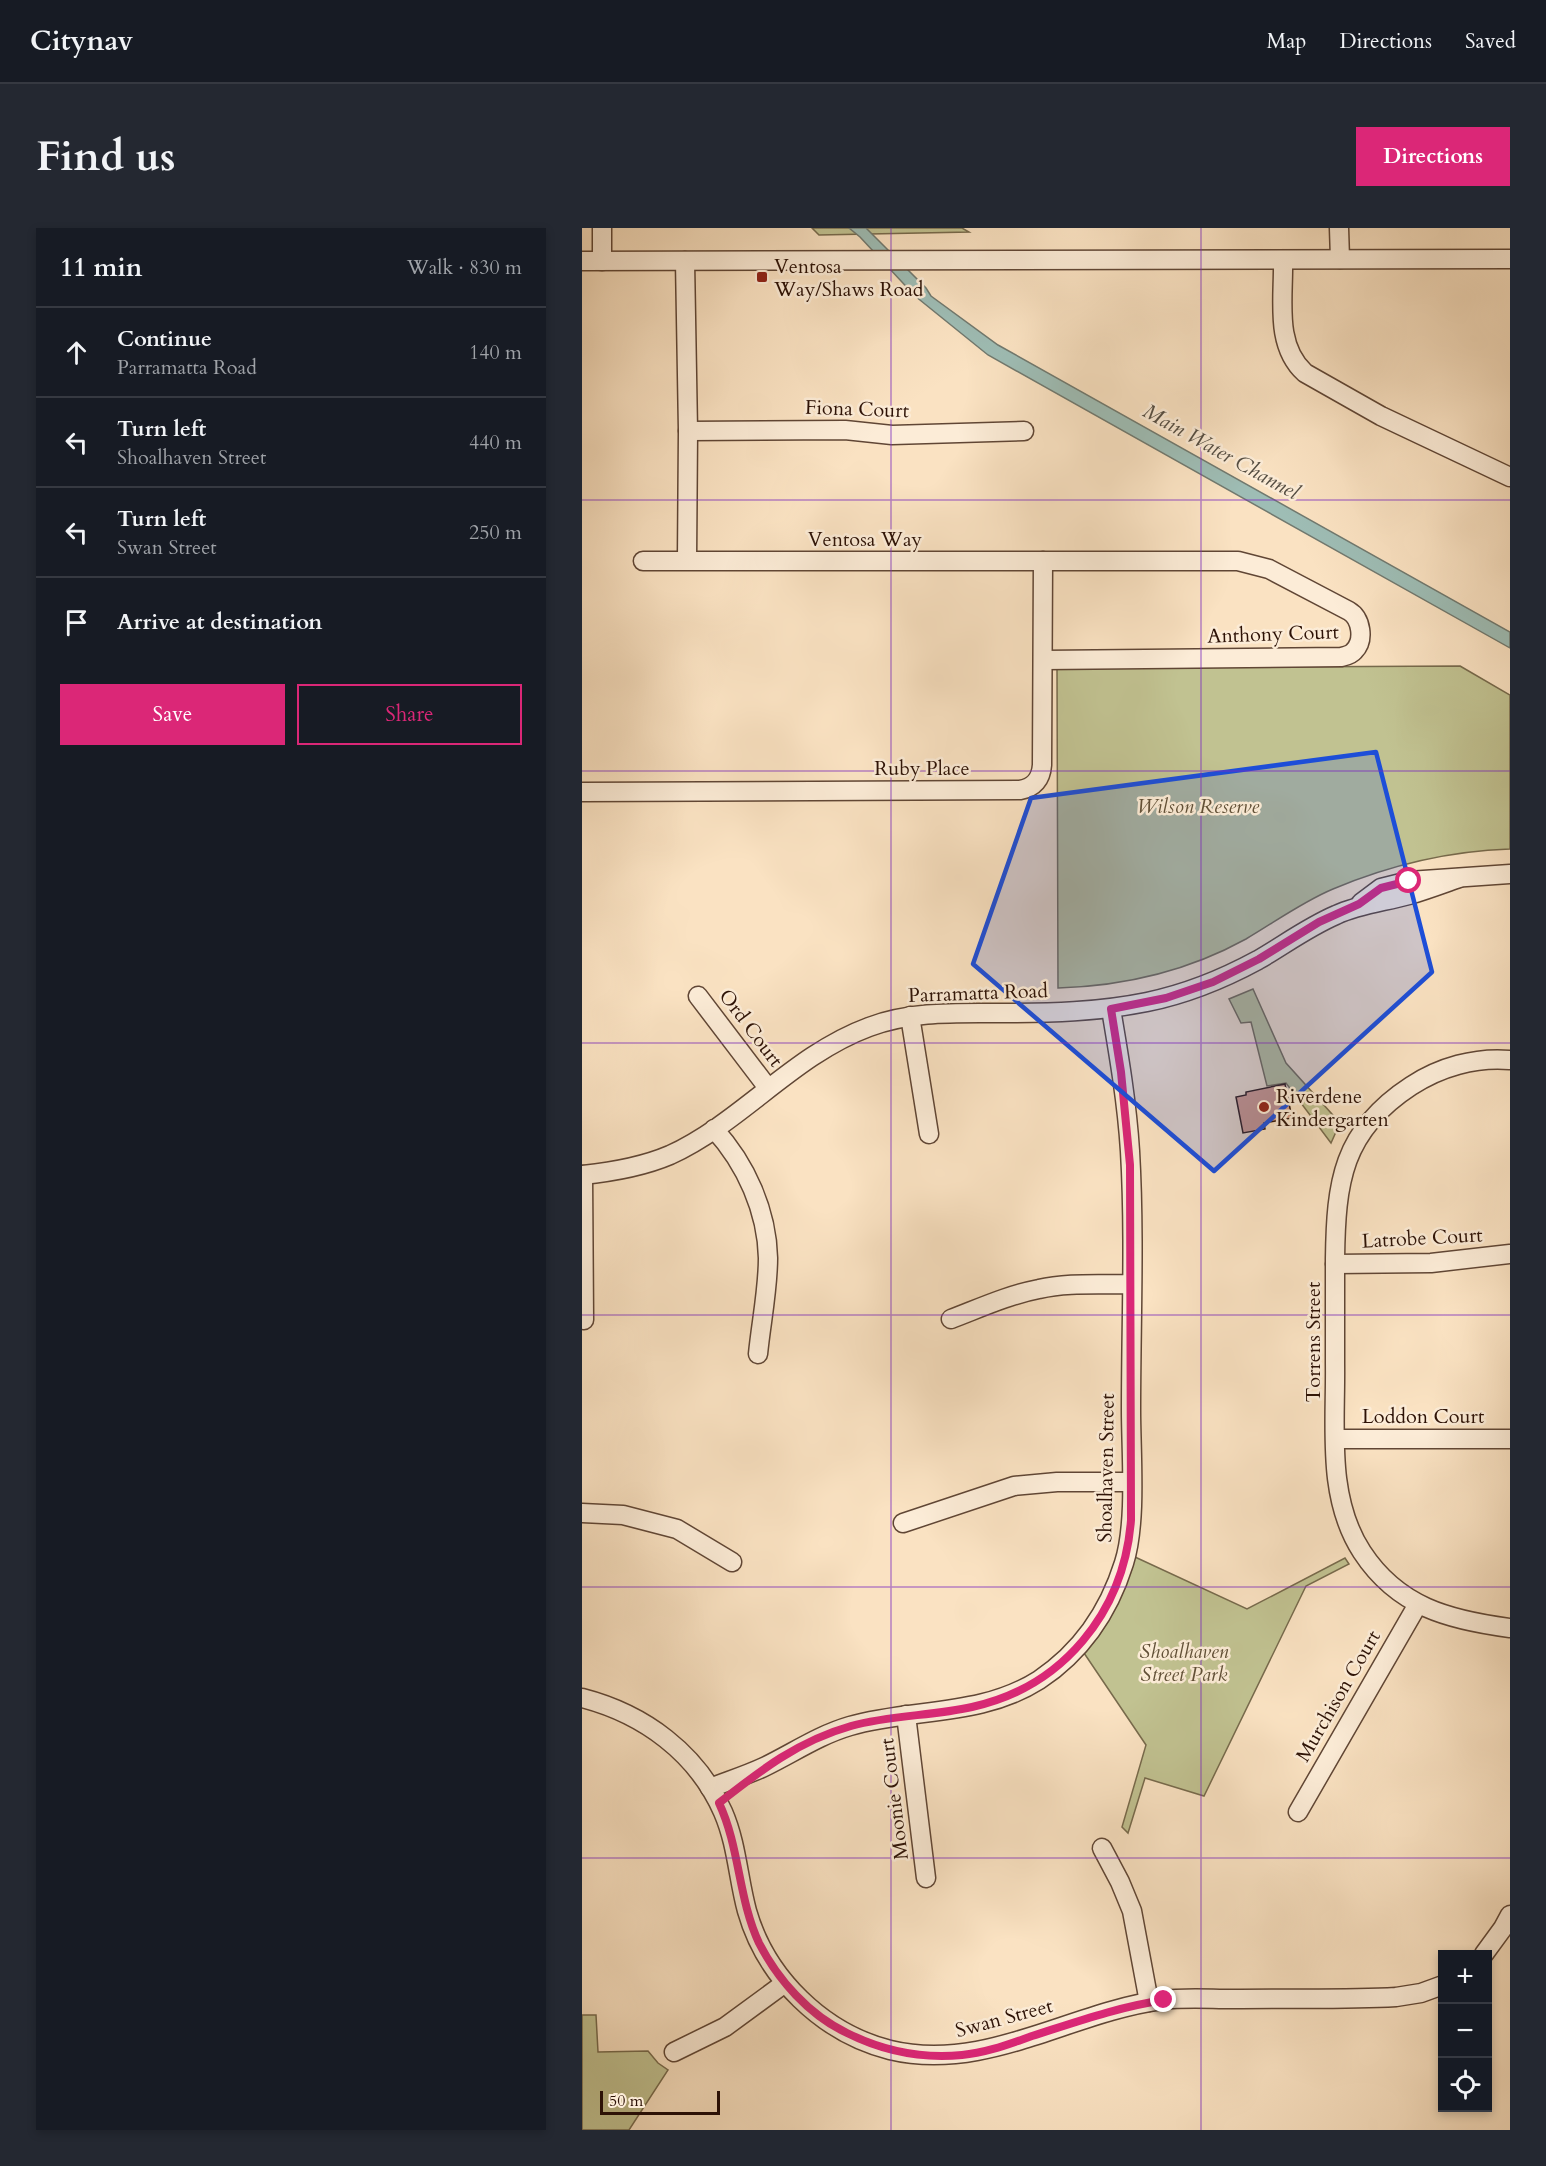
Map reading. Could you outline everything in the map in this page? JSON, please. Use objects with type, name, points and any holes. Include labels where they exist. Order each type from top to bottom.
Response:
[{"type":"street","points":[[602,228],[602,261]]},
{"type":"street","points":[[1339,228],[1340,259]]},
{"type":"street","points":[[582,261],[1510,259]]},
{"type":"street","points":[[1283,260],[1284,339],[1289,353],[1299,367],[1381,416],[1510,477]]},
{"type":"street","points":[[686,261],[687,560]]},
{"type":"street","name":"Fiona Court","points":[[688,431],[844,430],[892,435],[1024,431]]},
{"type":"street","name":"Anthony Court","points":[[1042,561],[1224,560],[1249,562],[1269,568],[1353,613],[1359,621],[1360,630],[1354,651],[1341,657],[1044,660]]},
{"type":"street","name":"Ventosa Way","points":[[643,561],[1042,561]]},
{"type":"street","name":"Ruby Place","points":[[582,792],[1024,789],[1036,783],[1042,770],[1044,660],[1042,561]]},
{"type":"street","name":"Parramatta Road","points":[[582,1175],[623,1170],[679,1150],[714,1129],[831,1044],[883,1022],[910,1016],[956,1013],[1066,1012],[1111,1009],[1166,998],[1213,982],[1259,959],[1319,922],[1359,904],[1389,886],[1409,881],[1510,874]]},
{"type":"street","name":"Ord Court","points":[[698,996],[768,1088]]},
{"type":"street","name":"Shoalhaven Street","points":[[714,1796],[804,1744],[826,1734],[850,1726],[906,1715],[970,1707],[996,1701],[1038,1681],[1060,1665],[1092,1630],[1104,1611],[1125,1560],[1129,1542],[1131,1482],[1130,1149],[1111,1009]]},
{"type":"street","points":[[910,1016],[929,1134]]},
{"type":"street","name":"Torrens Street","points":[[1510,1060],[1476,1061],[1434,1073],[1403,1091],[1365,1127],[1349,1157],[1338,1190],[1335,1264],[1338,1490],[1353,1537],[1381,1575],[1418,1604],[1438,1614],[1457,1619],[1510,1628]]},
{"type":"street","points":[[714,1129],[728,1144],[754,1189],[766,1229],[768,1259],[758,1354]]},
{"type":"street","points":[[582,1175],[584,1320]]},
{"type":"street","name":"Latrobe Court","points":[[1335,1264],[1431,1263],[1510,1254]]},
{"type":"street","points":[[951,1319],[1039,1288],[1066,1285],[1131,1284]]},
{"type":"street","name":"Loddon Court","points":[[1336,1439],[1510,1439]]},
{"type":"street","points":[[903,1522],[1014,1486],[1058,1482],[1131,1482]]},
{"type":"street","points":[[582,1512],[623,1515],[677,1529],[732,1562]]},
{"type":"street","name":"Murchison Court","points":[[1298,1812],[1418,1604]]},
{"type":"street","name":"Swan Street","points":[[582,1698],[624,1713],[663,1735],[686,1756],[714,1796],[733,1840],[743,1894],[753,1928],[768,1959],[785,1983],[812,2010],[841,2030],[888,2049],[925,2056],[962,2055],[986,2050],[1114,2010],[1149,2002],[1177,1999],[1396,1997],[1421,1993],[1438,1987]]},
{"type":"street","name":"Moonie Court","points":[[906,1715],[926,1878]]},
{"type":"street","points":[[1102,1848],[1127,1896],[1132,1911],[1149,2002]]},
{"type":"street","points":[[1487,1950],[1508,1925]]},
{"type":"street","points":[[674,2052],[725,2027],[785,1983]]},
{"type":"highlighted area","points":[[1376,752],[1432,972],[1214,1171],[973,964],[1031,798]]},
{"type":"green space","points":[[812,228],[962,228],[969,232],[819,235]]},
{"type":"green space","name":"Wilson Reserve","points":[[1460,666],[1510,695],[1510,849],[1442,856],[1398,866],[1354,880],[1322,894],[1246,939],[1201,960],[1131,980],[1058,988],[1057,668]]},
{"type":"green space","points":[[1253,989],[1286,1063],[1340,1123],[1331,1143],[1286,1083],[1267,1086],[1251,1022],[1241,1023],[1229,999]]},
{"type":"green space","name":"Shoalhaven Street Park","points":[[1135,1557],[1247,1609],[1345,1558],[1349,1564],[1306,1586],[1204,1796],[1145,1778],[1128,1833],[1122,1827],[1146,1745],[1084,1653],[1101,1632],[1115,1608]]},
{"type":"green space","points":[[582,2015],[596,2015],[598,2052],[648,2051],[658,2063],[668,2070],[629,2130],[582,2130]]},
{"type":"water","points":[[849,228],[866,228],[926,288],[931,296],[998,345],[1510,632],[1510,648],[988,355],[915,296]]},
{"type":"building","name":"Riverdene Kindergarten","points":[[1285,1084],[1292,1118],[1264,1123],[1265,1129],[1243,1133],[1236,1097],[1246,1095],[1246,1092]]},
{"type":"place","name":"Ventosa Way/Shaws Road","points":[[762,277]]},
{"type":"place","name":"Riverdene Kindergarten","points":[[1264,1107]]},
{"type":"route","points":[[1164,2000],[1132,2005],[994,2049],[962,2055],[925,2056],[906,2053],[855,2037],[812,2010],[785,1983],[768,1959],[747,1912],[733,1840],[719,1803],[765,1766],[826,1734],[874,1720],[970,1707],[996,1701],[1016,1693],[1060,1665],[1092,1630],[1104,1611],[1120,1575],[1129,1542],[1131,1520],[1130,1165],[1121,1072],[1111,1009],[1166,998],[1213,982],[1259,959],[1319,922],[1359,904],[1381,888],[1409,881]]},
{"type":"water label","name":"Main Water Channel","points":[[1221,452]]}]
